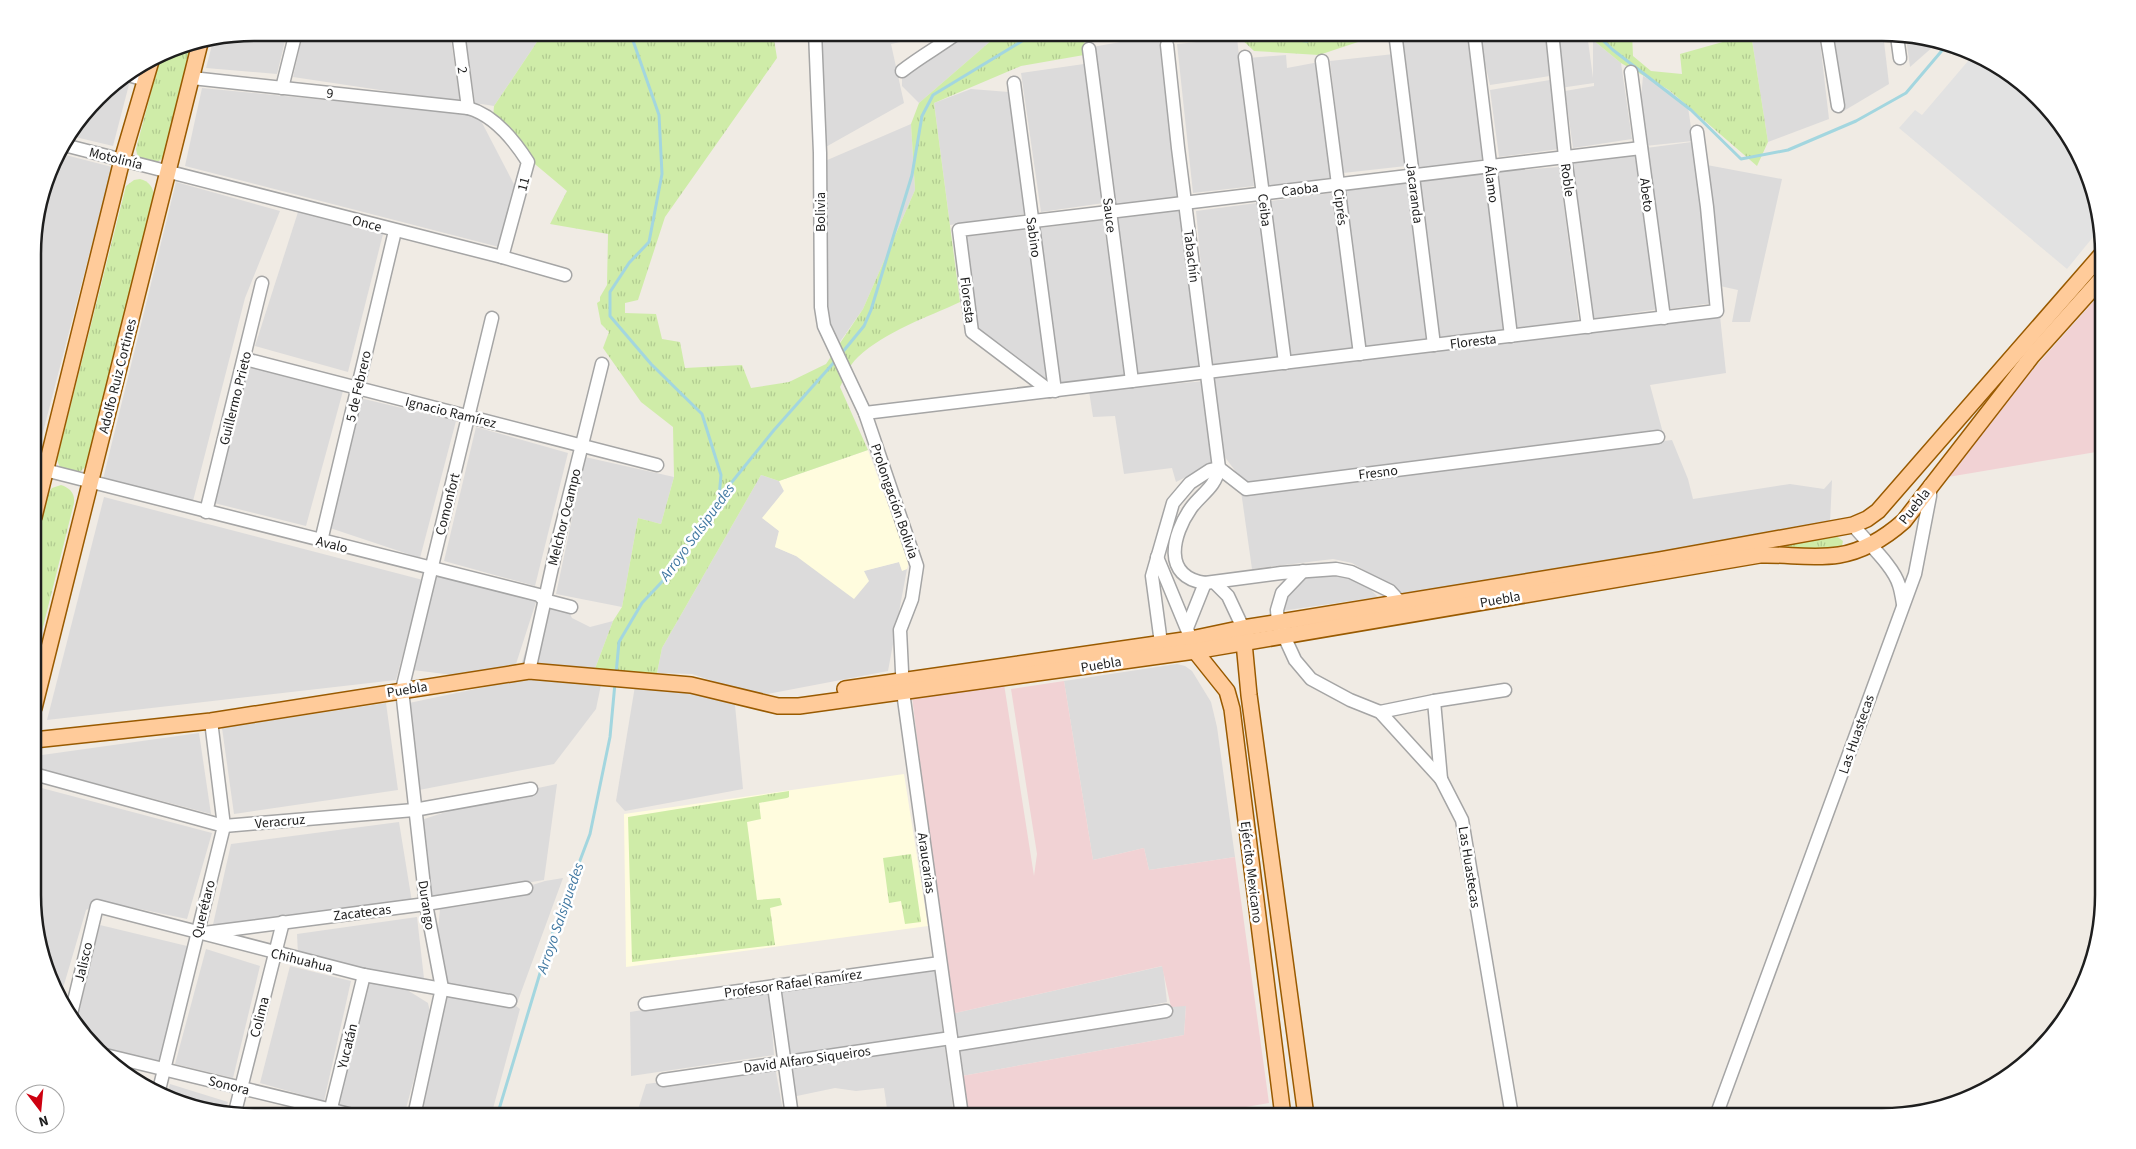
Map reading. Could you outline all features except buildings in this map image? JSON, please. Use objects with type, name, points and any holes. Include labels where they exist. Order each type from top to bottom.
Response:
[{"type":"main road","name":"Adolfo Ruiz Cortines","points":[[41,680],[199,49]]},
{"type":"main road","points":[[41,462],[122,160],[149,70]]},
{"type":"main road","name":"Puebla","points":[[1403,609],[1853,524],[1867,518],[1878,510],[2095,262]]},
{"type":"main road","name":"Puebla","points":[[41,739],[211,721],[402,690],[536,671],[691,685],[778,706],[799,706],[903,686],[1161,643],[1243,635],[1760,555],[1840,555],[1869,545],[1888,535],[1904,521],[1930,485],[2032,356],[2095,286]]},
{"type":"main road","name":"Ejército Mexicano","points":[[1243,635],[1249,695],[1305,1108]]},
{"type":"main road","name":"Puebla","points":[[903,686],[1191,639]]},
{"type":"main road","name":"Ejército Mexicano","points":[[1191,639],[1227,691],[1232,709],[1282,1108]]},
{"type":"main road","points":[[1227,691],[1249,695]]},
{"type":"main road","points":[[1263,958],[1284,956]]},
{"type":"street","points":[[282,88],[294,41]]},
{"type":"street","name":"2","points":[[459,41],[468,108]]},
{"type":"street","name":"Bolivia","points":[[815,41],[820,153],[821,307],[824,326],[851,384]]},
{"type":"street","points":[[902,71],[939,41]]},
{"type":"street","name":"Jacaranda","points":[[1396,41],[1434,345]]},
{"type":"street","name":"Álamo","points":[[1475,41],[1511,336]]},
{"type":"street","name":"Roble","points":[[1553,41],[1565,157],[1588,327]]},
{"type":"street","points":[[1827,41],[1838,106]]},
{"type":"street","points":[[1898,42],[1900,58]]},
{"type":"street","name":"Tabachín","points":[[1167,45],[1219,468]]},
{"type":"street","name":"Sauce","points":[[1089,49],[1132,381]]},
{"type":"street","name":"Ceiba","points":[[1245,57],[1285,363]]},
{"type":"street","name":"Ciprés","points":[[1322,61],[1360,354]]},
{"type":"street","name":"Abeto","points":[[1631,72],[1664,318]]},
{"type":"street","points":[[135,78],[146,80]]},
{"type":"street","name":"9","points":[[192,78],[468,108]]},
{"type":"street","name":"Sabino","points":[[1014,83],[1052,391]]},
{"type":"street","name":"11","points":[[468,108],[481,112],[513,139],[528,162],[502,257]]},
{"type":"street","name":"Floresta","points":[[865,414],[1717,311],[1697,132]]},
{"type":"street","name":"Motolinía","points":[[71,147],[168,172]]},
{"type":"street","name":"Caoba","points":[[959,230],[1641,148]]},
{"type":"street","name":"Once","points":[[168,172],[566,275]]},
{"type":"street","name":"5 de Febrero","points":[[321,542],[395,230]]},
{"type":"street","name":"Floresta","points":[[959,230],[972,332],[1052,391]]},
{"type":"street","name":"Guillermo Prieto","points":[[206,512],[245,359],[262,283]]},
{"type":"street","name":"Comonfort","points":[[402,690],[492,318]]},
{"type":"street","name":"Ignacio Ramírez","points":[[245,359],[657,465]]},
{"type":"street","name":"Melchor Ocampo","points":[[536,671],[544,600],[602,364]]},
{"type":"street","name":"Prolongación Bolivia","points":[[851,384],[865,414],[917,566],[912,599],[900,630],[903,686]]},
{"type":"street","name":"Fresno","points":[[1219,468],[1246,489],[1658,437]]},
{"type":"street","points":[[1161,643],[1152,576],[1173,504],[1190,483],[1210,470],[1219,468],[1216,480],[1192,507],[1183,521],[1174,555],[1176,566],[1182,575],[1193,581],[1210,583],[1303,571],[1336,569],[1351,572],[1390,591],[1403,609]]},
{"type":"street","name":"Avalo","points":[[41,470],[321,542],[539,595],[544,600],[571,608]]},
{"type":"street","name":"Las Huastecas","points":[[1719,1108],[1915,574],[1930,496],[1930,485]]},
{"type":"street","points":[[1853,524],[1869,545],[1888,563],[1899,584],[1903,604]]},
{"type":"street","points":[[1157,557],[1191,639]]},
{"type":"street","points":[[1281,629],[1277,610],[1282,593],[1303,571]]},
{"type":"street","points":[[1210,583],[1228,596],[1243,635]]},
{"type":"street","points":[[1191,639],[1210,583]]},
{"type":"street","name":"Las Huastecas","points":[[1281,629],[1296,660],[1311,679],[1350,700],[1380,712],[1441,779],[1462,820],[1511,1108]]},
{"type":"street","name":"Araucarias","points":[[903,686],[961,1108]]},
{"type":"street","name":"Durango","points":[[402,690],[426,904],[442,988],[416,1108]]},
{"type":"street","points":[[1380,712],[1505,690]]},
{"type":"street","points":[[1434,701],[1441,779]]},
{"type":"street","name":"Querétaro","points":[[160,1086],[224,826],[211,721]]},
{"type":"street","name":"Veracruz","points":[[41,776],[224,826],[414,810],[531,789]]},
{"type":"street","name":"Zacatecas","points":[[197,934],[426,904],[526,888]]},
{"type":"street","name":"Chihuahua","points":[[96,906],[197,934],[364,975],[510,1001]]},
{"type":"street","name":"Jalisco","points":[[73,1006],[96,906]]},
{"type":"street","name":"Colima","points":[[236,1107],[283,922]]},
{"type":"street","name":"Profesor Rafael Ramírez","points":[[645,1004],[940,963]]},
{"type":"street","name":"Yucatán","points":[[331,1108],[364,975]]},
{"type":"street","points":[[774,986],[791,1108]]},
{"type":"street","points":[[952,1042],[1166,1011]]},
{"type":"street","name":"David Alfaro Siqueiros","points":[[663,1080],[952,1042]]},
{"type":"street","name":"Sonora","points":[[118,1058],[241,1088],[312,1108]]},
{"type":"shaded area","points":[[255,41],[285,41],[277,74],[206,68],[212,45]]},
{"type":"shaded area","points":[[301,41],[451,41],[460,102],[293,77]]},
{"type":"shaded area","points":[[466,41],[538,41],[494,106],[475,103]]},
{"type":"shaded area","points":[[815,41],[905,41],[891,44],[904,103],[815,153]]},
{"type":"shaded area","points":[[942,41],[991,41],[919,103],[902,86],[902,64]]},
{"type":"shaded area","points":[[1126,41],[1162,41],[1181,200],[1114,208],[1092,47]]},
{"type":"shaded area","points":[[1207,41],[1237,41],[1254,186],[1193,193],[1177,44]]},
{"type":"shaded area","points":[[1399,41],[1470,41],[1485,159],[1418,169]]},
{"type":"shaded area","points":[[1480,41],[1546,41],[1550,76],[1490,85]]},
{"type":"shaded area","points":[[1554,41],[1588,41],[1593,78],[1594,41],[1621,63],[1632,139],[1573,148],[1565,91],[1594,86],[1594,83],[1560,88]]},
{"type":"shaded area","points":[[1752,41],[1820,41],[1829,119],[1768,142]]},
{"type":"shaded area","points":[[1830,41],[1884,41],[1889,84],[1842,112]]},
{"type":"shaded area","points":[[1907,43],[1932,48],[1910,67]]},
{"type":"shaded area","points":[[1394,54],[1406,166],[1343,173],[1330,61]]},
{"type":"shaded area","points":[[1286,55],[1287,68],[1319,62],[1330,178],[1266,187],[1248,58]]},
{"type":"shaded area","points":[[1969,60],[2011,85],[2042,114],[2059,136],[2073,160],[2079,173],[2091,213],[2094,236],[2067,269],[1899,128],[1915,110],[1922,115]]},
{"type":"shaded area","points":[[1084,64],[1104,203],[1041,212],[1021,73]]},
{"type":"shaded area","points":[[1643,76],[1669,90],[1688,107],[1693,141],[1645,146],[1640,110]]},
{"type":"shaded area","points":[[1550,80],[1559,149],[1499,157],[1490,90]]},
{"type":"shaded area","points":[[130,82],[113,146],[76,137],[94,114]]},
{"type":"shaded area","points":[[202,88],[478,115],[517,190],[499,247],[185,166]]},
{"type":"shaded area","points":[[971,89],[1009,92],[1026,214],[950,225],[934,103]]},
{"type":"shaded area","points":[[911,124],[915,190],[863,309],[837,346],[827,327],[825,161]]},
{"type":"shaded area","points":[[1692,142],[1713,303],[1668,309],[1646,148]]},
{"type":"shaded area","points":[[66,155],[112,167],[41,440],[41,255],[45,213],[57,173]]},
{"type":"shaded area","points":[[1640,155],[1659,309],[1591,319],[1569,163]]},
{"type":"shaded area","points":[[1707,165],[1782,179],[1750,322],[1732,322],[1738,290],[1720,286]]},
{"type":"shaded area","points":[[1559,167],[1579,323],[1515,330],[1494,172]]},
{"type":"shaded area","points":[[1489,173],[1510,333],[1441,343],[1416,181]]},
{"type":"shaded area","points":[[176,182],[280,211],[245,298],[193,501],[103,479]]},
{"type":"shaded area","points":[[1408,183],[1436,343],[1362,351],[1341,191]]},
{"type":"shaded area","points":[[1332,193],[1357,352],[1288,361],[1274,279],[1271,201]]},
{"type":"shaded area","points":[[1257,203],[1280,366],[1211,375],[1196,211]]},
{"type":"shaded area","points":[[299,209],[383,234],[348,372],[255,346]]},
{"type":"shaded area","points":[[1180,210],[1204,371],[1135,380],[1117,218]]},
{"type":"shaded area","points":[[1103,220],[1128,378],[1057,387],[1040,228]]},
{"type":"shaded area","points":[[1028,229],[1048,380],[987,341],[974,328],[963,237]]},
{"type":"shaded area","points":[[2095,300],[2095,452],[1948,477],[1946,467]]},
{"type":"shaded area","points":[[1720,316],[1726,373],[1650,385],[1663,433],[1246,485],[1224,456],[1211,377]]},
{"type":"shaded area","points":[[248,367],[343,391],[306,526],[214,503]]},
{"type":"shaded area","points":[[1206,381],[1216,462],[1176,482],[1172,468],[1124,474],[1115,416],[1093,417],[1089,391]]},
{"type":"shaded area","points":[[360,398],[456,421],[420,558],[327,527]]},
{"type":"shaded area","points":[[476,427],[568,453],[535,586],[444,561]]},
{"type":"shaded area","points":[[1672,440],[1688,479],[1693,499],[1790,484],[1824,489],[1832,480],[1830,523],[1408,596],[1352,563],[1333,559],[1252,569],[1241,491]]},
{"type":"shaded area","points":[[868,450],[909,562],[907,569],[902,571],[899,562],[864,571],[869,581],[854,599],[796,556],[775,547],[779,531],[762,518],[784,491],[779,481]]},
{"type":"shaded area","points":[[585,457],[674,477],[661,524],[638,518],[622,607],[556,594]]},
{"type":"shaded area","points":[[761,475],[779,481],[784,491],[763,518],[779,531],[775,547],[796,556],[863,571],[899,562],[902,570],[907,569],[888,671],[757,696],[692,674],[657,673],[662,648]]},
{"type":"shaded area","points":[[104,497],[423,580],[396,680],[47,720]]},
{"type":"shaded area","points":[[1347,573],[1363,582],[1378,597],[1281,611],[1287,594],[1300,579],[1313,574]]},
{"type":"shaded area","points":[[434,576],[537,599],[515,667],[453,675],[413,670]]},
{"type":"shaded area","points":[[541,602],[569,612],[572,618],[590,627],[613,621],[593,674],[521,665]]},
{"type":"shaded area","points":[[1177,664],[1185,666],[1192,671],[1211,702],[1217,727],[1235,857],[1149,870],[1144,848],[1093,860],[1064,681]]},
{"type":"shaded area","points":[[547,674],[602,680],[596,709],[554,764],[419,790],[409,703]]},
{"type":"shaded area","points":[[1064,681],[1093,860],[1144,848],[1149,870],[1235,857],[1269,1103],[1246,1108],[968,1108],[962,1076],[1184,1035],[1186,1006],[1171,1007],[1162,966],[951,1014],[912,697],[1004,684],[1034,876],[1037,854],[1011,689]]},
{"type":"shaded area","points":[[635,686],[693,693],[735,705],[743,789],[625,811],[616,801]]},
{"type":"shaded area","points":[[386,703],[398,790],[234,814],[222,728]]},
{"type":"shaded area","points":[[199,733],[211,814],[41,769],[41,755]]},
{"type":"shaded area","points":[[904,774],[928,926],[626,967],[624,814]]},
{"type":"shaded area","points":[[557,784],[544,880],[432,898],[421,820],[486,799]]},
{"type":"shaded area","points":[[41,788],[212,833],[187,919],[102,901],[86,910],[63,989],[49,950],[43,922],[41,894]]},
{"type":"shaded area","points":[[399,822],[412,902],[212,929],[231,844]]},
{"type":"shaded area","points":[[563,878],[516,1006],[520,1009],[493,1108],[418,1108],[442,986],[433,983],[440,909],[470,905],[545,881]]},
{"type":"shaded area","points":[[417,917],[425,987],[298,955],[297,934]]},
{"type":"shaded area","points":[[100,925],[187,946],[160,1064],[111,1052],[94,1035],[78,1015]]},
{"type":"shaded area","points":[[206,949],[260,966],[233,1078],[175,1064]]},
{"type":"shaded area","points":[[290,966],[351,981],[324,1101],[260,1083]]},
{"type":"shaded area","points":[[934,966],[943,1034],[784,1056],[775,987]]},
{"type":"shaded area","points":[[1163,966],[1167,1002],[1062,1023],[957,1040],[951,1014]]},
{"type":"shaded area","points":[[360,977],[396,983],[428,1003],[431,1016],[406,1108],[348,1108],[328,1104]]},
{"type":"shaded area","points":[[769,990],[774,1055],[631,1076],[630,1012]]},
{"type":"shaded area","points":[[1186,1005],[1184,1035],[962,1076],[956,1047],[1135,1010]]},
{"type":"shaded area","points":[[944,1041],[953,1108],[887,1108],[884,1088],[856,1091],[835,1088],[792,1097],[786,1067]]},
{"type":"shaded area","points":[[775,1067],[783,1108],[638,1108],[646,1084]]},
{"type":"shaded area","points":[[170,1084],[228,1102],[227,1106],[213,1104],[169,1090]]},
{"type":"green space","points":[[538,41],[774,41],[777,58],[665,217],[638,300],[625,303],[625,313],[656,314],[662,339],[680,342],[685,368],[742,365],[751,388],[789,382],[826,364],[863,309],[915,190],[911,124],[919,103],[991,41],[1085,41],[1084,55],[1021,66],[934,103],[960,302],[894,332],[869,348],[850,367],[840,387],[868,450],[779,481],[761,475],[662,648],[657,673],[593,674],[613,621],[622,607],[638,518],[661,524],[674,477],[673,427],[641,402],[603,348],[609,332],[601,324],[597,303],[600,301],[600,297],[607,285],[608,234],[550,224],[567,191],[492,128],[494,106]]},
{"type":"green space","points":[[1243,41],[1361,41],[1319,55],[1254,51]]},
{"type":"green space","points":[[1594,41],[1632,41],[1633,56],[1651,71],[1682,74],[1680,54],[1726,41],[1752,41],[1768,142],[1757,166],[1669,90],[1621,63]]},
{"type":"green space","points":[[189,52],[163,158],[156,163],[143,161],[137,154],[136,149],[159,64]]},
{"type":"green space","points":[[140,179],[150,185],[154,196],[86,466],[79,473],[61,470],[57,460],[126,186],[134,180]]},
{"type":"green space","points":[[61,485],[67,488],[74,496],[74,503],[41,635],[41,523],[49,492],[52,488]]},
{"type":"green space","points":[[1835,535],[1843,541],[1842,546],[1836,548],[1779,548],[1714,557]]},
{"type":"green space","points":[[789,791],[789,797],[787,798],[759,803],[761,819],[747,822],[757,900],[780,898],[782,905],[770,908],[775,945],[632,962],[628,817]]},
{"type":"green space","points":[[911,854],[921,922],[905,924],[901,901],[889,903],[883,858]]},
{"type":"waterway","points":[[633,41],[659,115],[662,174],[649,242],[629,263],[610,292],[610,316],[651,364],[702,414],[721,475],[719,497]]},
{"type":"waterway","name":"Arroyo Salsipuedes","points":[[841,354],[864,326],[871,310],[912,175],[922,116],[933,95],[1022,41]]},
{"type":"waterway","name":"Arroyo Salsipuedes","points":[[1604,41],[1691,110],[1741,159],[1788,150],[1856,121],[1906,93],[1942,51]]},
{"type":"waterway","name":"Arroyo Salsipuedes","points":[[616,674],[619,642],[642,603],[673,570],[719,498],[774,430],[837,359]]},
{"type":"waterway","name":"Arroyo Salsipuedes","points":[[499,1108],[550,940],[590,834],[610,737],[615,683]]}]
